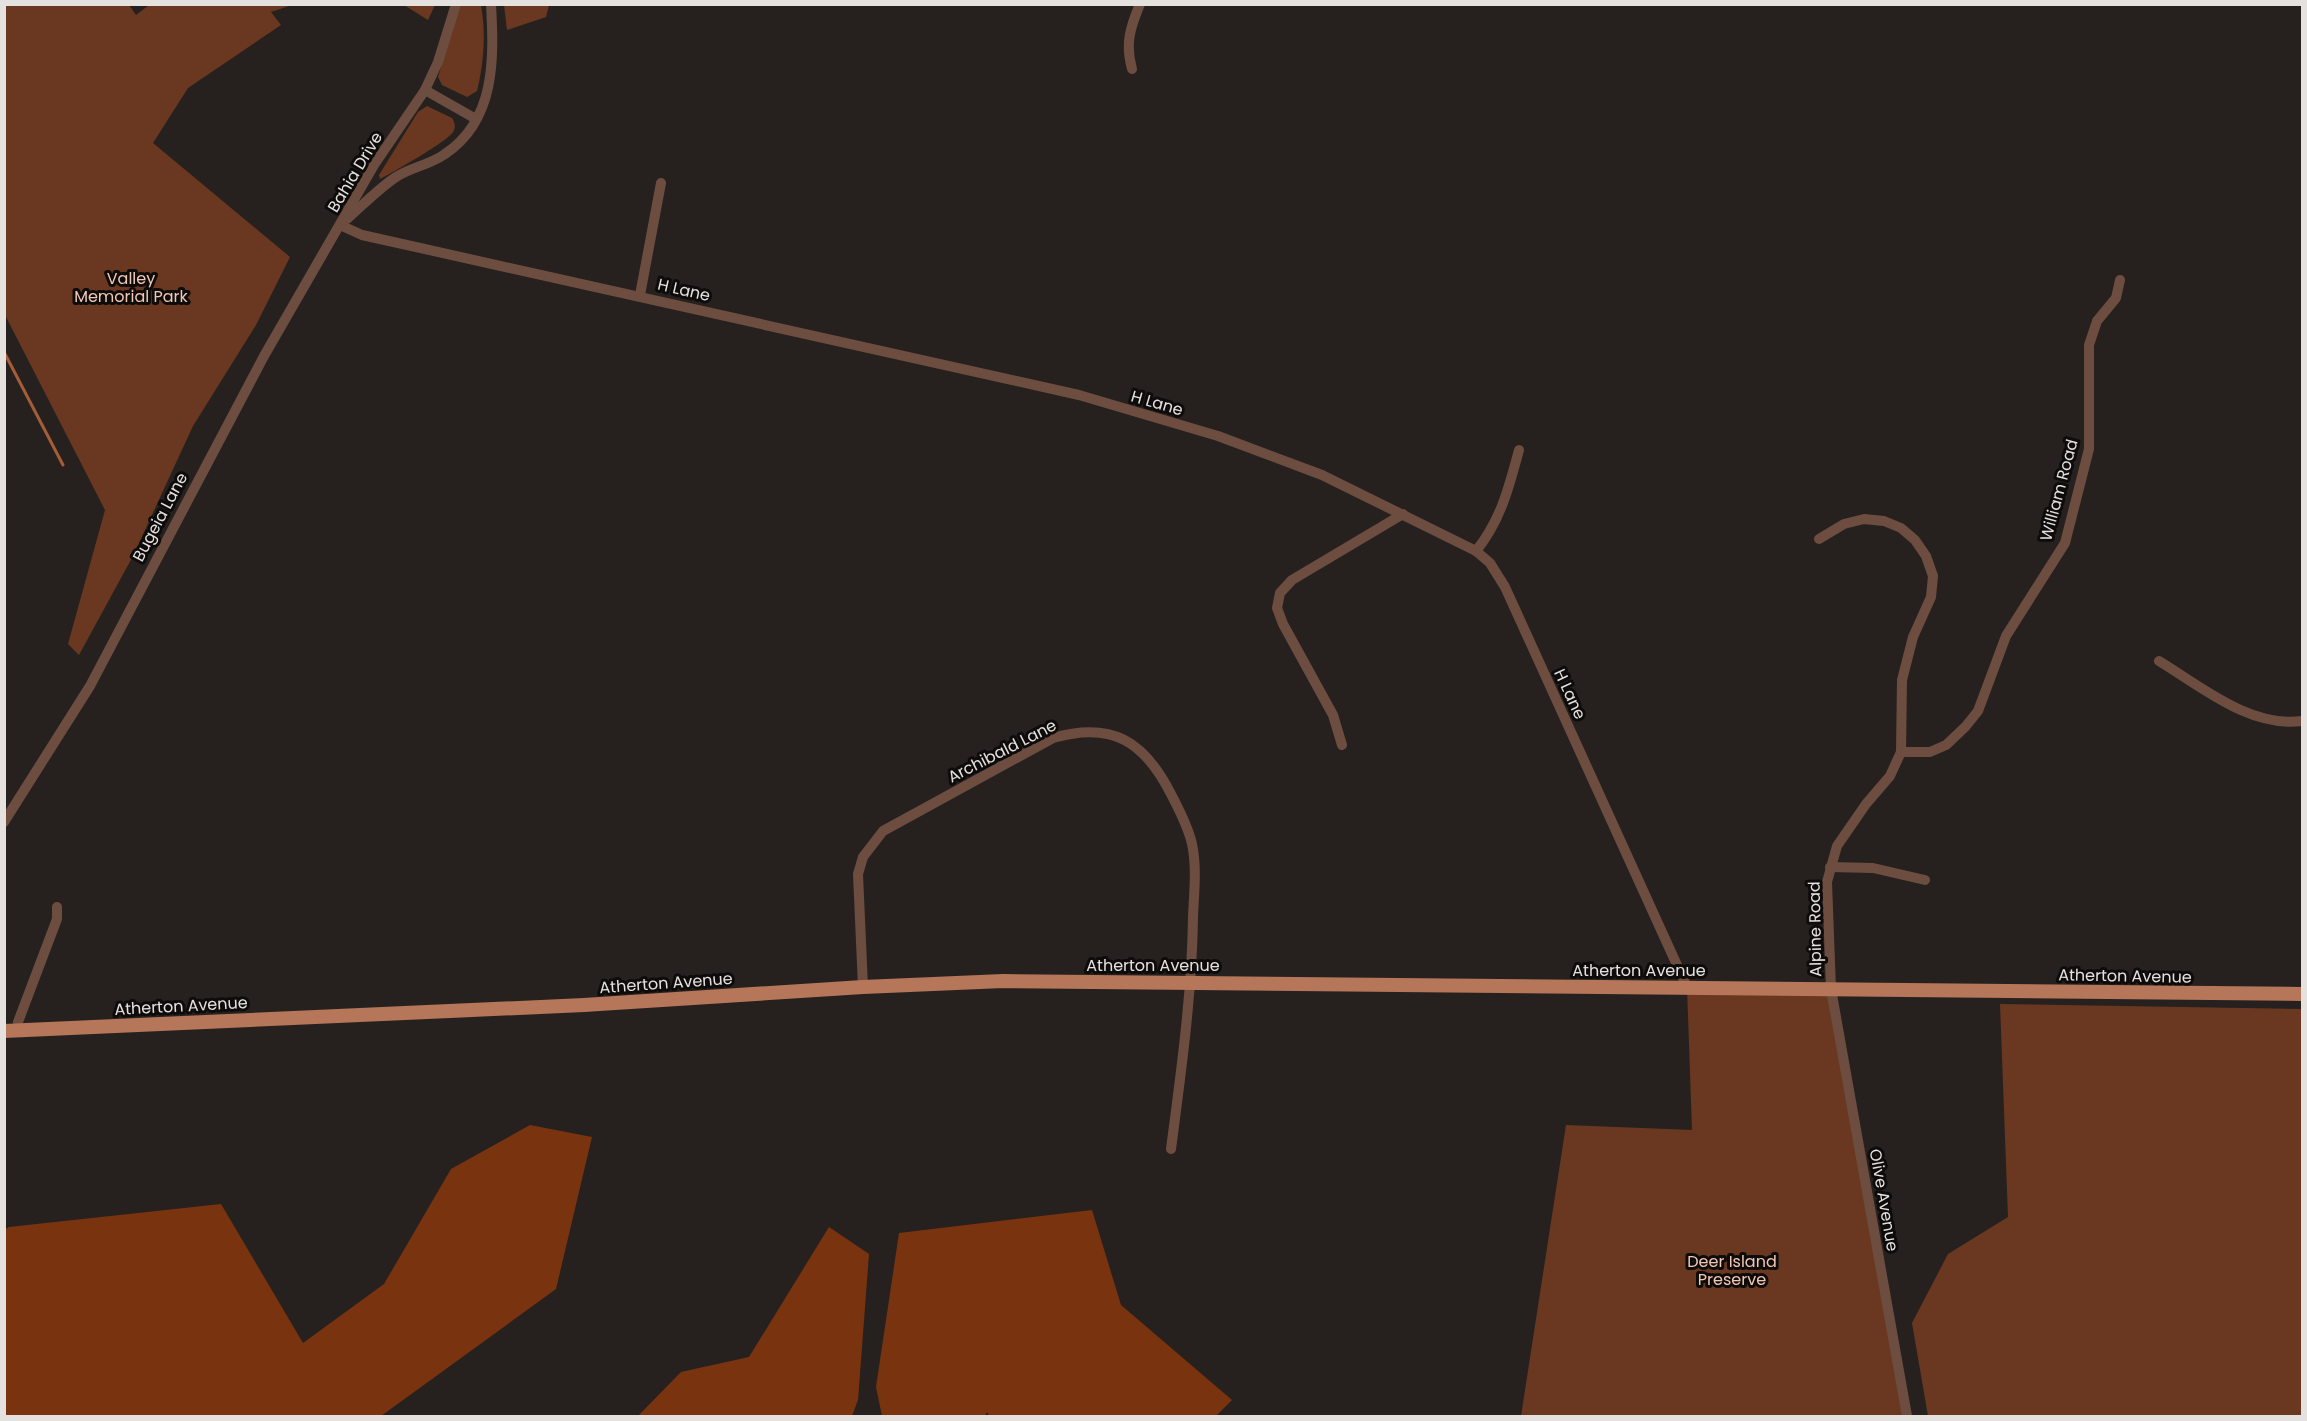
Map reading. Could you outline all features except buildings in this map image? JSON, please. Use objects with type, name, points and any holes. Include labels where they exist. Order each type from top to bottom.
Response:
[{"type":"main road","name":"Atherton Avenue","points":[[4,1032],[631,1003],[863,987],[1003,981],[2302,994]]},
{"type":"street","name":"Bahia Drive","points":[[340,225],[374,165],[425,90],[438,62],[456,4]]},
{"type":"street","name":"Bahia Drive","points":[[340,225],[397,176],[426,166],[447,153],[466,135],[476,120],[488,93],[493,65],[491,4]]},
{"type":"street","points":[[1132,69],[1127,52],[1128,37],[1140,4]]},
{"type":"street","points":[[425,90],[476,120]]},
{"type":"street","points":[[640,295],[661,183]]},
{"type":"street","name":"H Lane","points":[[340,225],[362,235],[640,295],[1079,395],[1218,436],[1322,475],[1476,550],[1490,563],[1505,587],[1687,987]]},
{"type":"street","name":"Bugeia Lane","points":[[4,822],[90,686],[237,403],[340,225]]},
{"type":"street","name":"William Road","points":[[1901,752],[1930,752],[1946,745],[1978,711],[2006,636],[2064,543],[2088,449],[2089,345],[2097,321],[2116,298],[2120,280]]},
{"type":"street","points":[[1476,550],[1491,532],[1506,499],[1519,450]]},
{"type":"street","points":[[1342,745],[1333,715],[1283,624],[1277,608],[1280,593],[1292,580],[1403,514]]},
{"type":"street","name":"Alpine Road","points":[[1819,539],[1844,524],[1864,519],[1884,521],[1901,528],[1915,540],[1926,556],[1933,576],[1931,597],[1913,637],[1903,672],[1900,708],[1901,752],[1890,776],[1866,804],[1837,846],[1830,867],[1827,882],[1831,989]]},
{"type":"street","points":[[2159,661],[2258,717],[2289,723],[2302,721]]},
{"type":"street","name":"Archibald Lane","points":[[863,987],[858,874],[863,857],[872,842],[883,831],[1053,738],[1076,732],[1109,734],[1137,747],[1161,774],[1177,806],[1192,845],[1194,876],[1192,982],[1171,1149]]},
{"type":"street","points":[[1830,867],[1873,868],[1925,880]]},
{"type":"street","points":[[19,1031],[18,1022],[57,919],[57,907]]},
{"type":"street","name":"Olive Avenue","points":[[1831,989],[1906,1416]]},
{"type":"green space","name":"Valley Memorial Park","points":[[5,4],[129,5],[136,15],[149,5],[292,5],[271,12],[281,25],[188,88],[153,143],[290,257],[256,325],[193,426],[133,556],[79,655],[68,644],[105,510],[5,315]]},
{"type":"green space","points":[[504,4],[549,5],[546,17],[507,30]]},
{"type":"green space","points":[[404,5],[435,5],[428,20]]},
{"type":"green space","points":[[460,5],[481,5],[484,37],[483,59],[477,91],[467,97],[442,85],[438,77]]},
{"type":"green space","points":[[427,106],[452,118],[455,125],[453,132],[431,149],[380,179],[379,175],[418,112]]},
{"type":"green space","name":"Deer Island Preserve","points":[[1687,987],[1831,989],[1907,1416],[1521,1416],[1566,1125],[1692,1130]]},
{"type":"green space","points":[[2000,1004],[2302,1009],[2302,1416],[1928,1416],[1912,1323],[1948,1254],[2008,1217]]},
{"type":"shaded area","points":[[530,1125],[592,1137],[556,1289],[381,1416],[5,1416],[4,1230],[9,1227],[221,1204],[303,1343],[384,1284],[451,1169]]},
{"type":"shaded area","points":[[1092,1210],[1121,1305],[1232,1400],[1216,1416],[989,1416],[987,1412],[985,1416],[882,1416],[876,1387],[899,1233]]},
{"type":"shaded area","points":[[829,1227],[869,1254],[858,1400],[852,1416],[638,1416],[681,1372],[749,1357]]},
{"type":"waterway","points":[[4,352],[63,465]]}]
